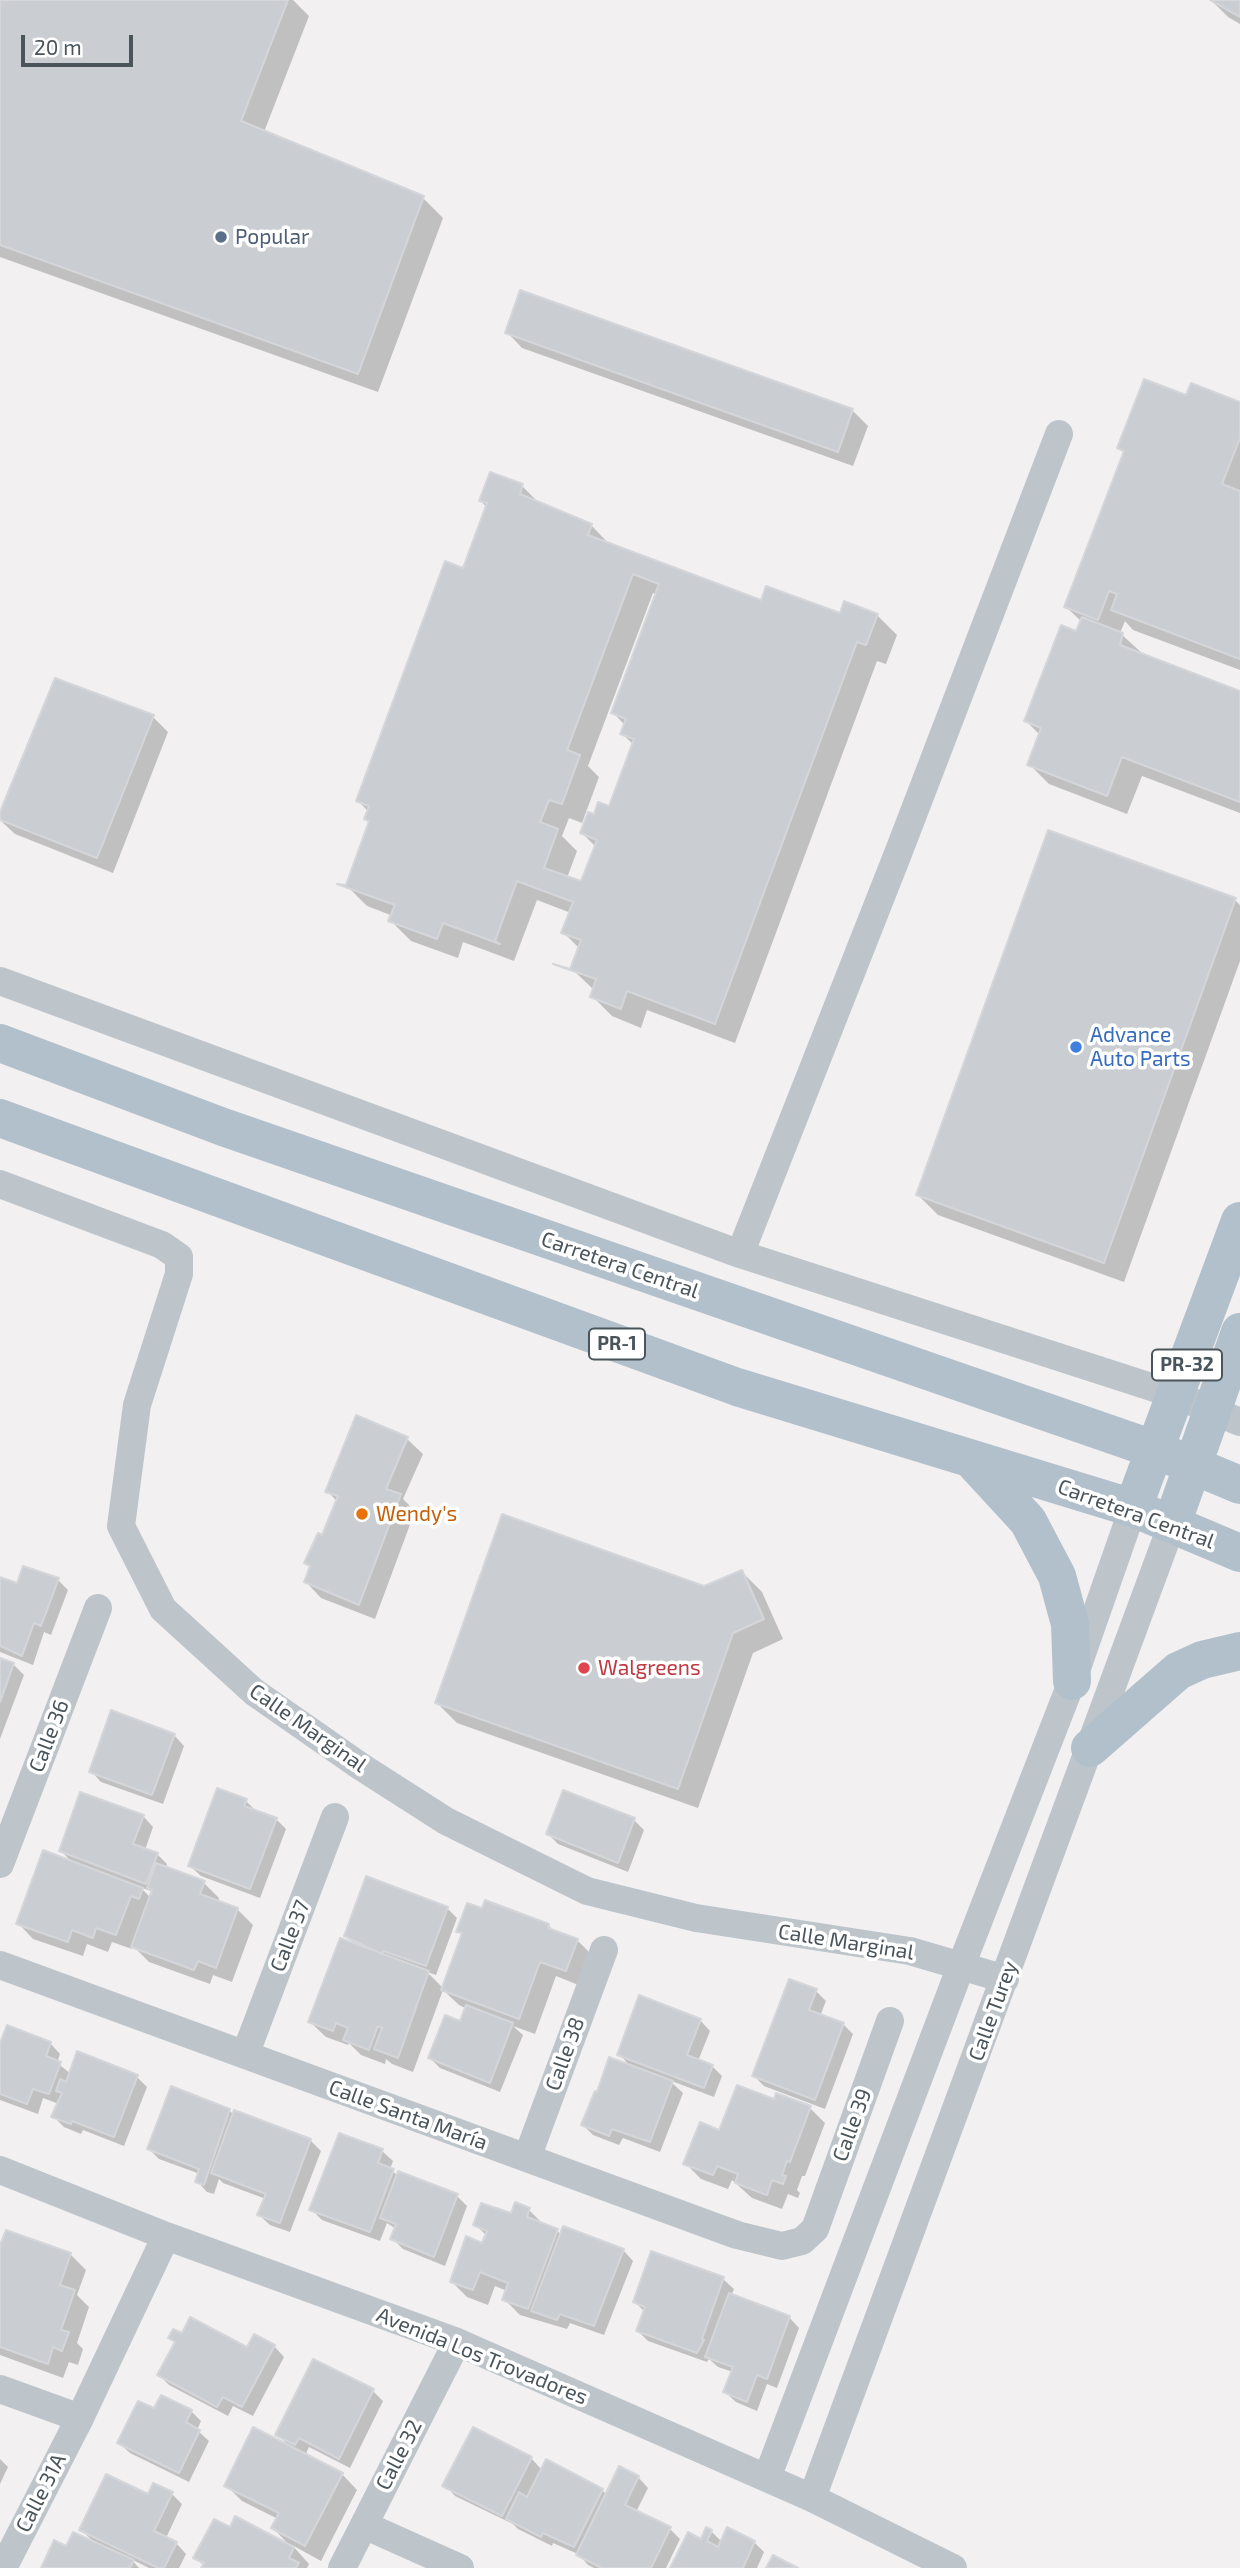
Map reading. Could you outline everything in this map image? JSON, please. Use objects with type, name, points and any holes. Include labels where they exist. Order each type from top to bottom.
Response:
[{"type":"main road","name":"Carretera Central","points":[[0,1043],[223,1127],[1156,1450],[1240,1485]]},
{"type":"main road","name":"Carretera Central","points":[[0,1118],[737,1387],[1133,1508],[1240,1553]]},
{"type":"main road","name":"PR-32","points":[[1133,1508],[1240,1221]]},
{"type":"main road","points":[[1172,1524],[1193,1466],[1226,1416],[1240,1332]]},
{"type":"main road","points":[[969,1457],[1028,1521],[1057,1576],[1070,1624],[1072,1681]]},
{"type":"main road","points":[[1090,1748],[1178,1671],[1202,1660],[1240,1651]]},
{"type":"street","points":[[740,1254],[904,839],[1059,434]]},
{"type":"street","points":[[0,981],[740,1254],[1176,1395],[1226,1416]]},
{"type":"street","name":"Calle Marginal","points":[[0,1184],[162,1245],[179,1257],[179,1274],[136,1405],[121,1526],[163,1609],[254,1692],[360,1766],[446,1821],[587,1891],[696,1918],[910,1951],[1004,1979]]},
{"type":"street","points":[[767,2478],[1072,1681],[1133,1508]]},
{"type":"street","name":"Calle Turey","points":[[811,2498],[1172,1524]]},
{"type":"street","name":"Calle 36","points":[[0,1864],[98,1608]]},
{"type":"street","name":"Calle 37","points":[[244,2055],[335,1817]]},
{"type":"street","name":"Calle 38","points":[[527,2158],[604,1950]]},
{"type":"street","name":"Calle Santa María","points":[[0,1965],[737,2235],[782,2246],[802,2241],[815,2229]]},
{"type":"street","name":"Calle 39","points":[[815,2229],[890,2021]]},
{"type":"street","name":"Avenida Los Trovadores","points":[[0,2171],[166,2236],[457,2342],[811,2498],[953,2568]]},
{"type":"street","name":"Calle 31A","points":[[2,2568],[80,2418],[166,2236]]},
{"type":"street","name":"Calle 32","points":[[342,2568],[457,2342]]},
{"type":"street","points":[[0,2389],[80,2418]]},
{"type":"street","points":[[364,2525],[460,2568]]},
{"type":"building","points":[[0,0],[288,0],[241,121],[424,196],[358,374],[0,245]]},
{"type":"building","points":[[1210,0],[1240,0],[1240,17]]},
{"type":"building","points":[[520,290],[853,409],[838,452],[505,333]]},
{"type":"building","points":[[1144,379],[1186,395],[1191,383],[1240,402],[1240,438],[1222,484],[1240,491],[1240,659],[1111,610],[1117,594],[1109,591],[1098,620],[1064,607],[1124,451],[1117,448]]},
{"type":"building","points":[[490,472],[523,484],[520,494],[592,524],[588,535],[761,600],[766,586],[840,613],[844,601],[878,614],[866,645],[857,642],[715,1024],[627,991],[621,1009],[590,997],[596,979],[553,964],[570,969],[581,940],[561,933],[573,902],[517,881],[495,941],[500,944],[443,923],[437,939],[388,921],[395,905],[337,884],[346,885],[369,821],[364,819],[369,806],[356,801],[445,561],[463,568],[487,503],[479,501]],"holes":[[[633,574],[659,584],[611,713],[626,719],[620,734],[634,739],[609,806],[598,802],[594,814],[588,812],[580,833],[597,840],[581,881],[544,868],[558,829],[540,822],[549,800],[562,804],[580,755],[567,750]]]},
{"type":"building","points":[[1082,617],[1123,633],[1120,645],[1240,691],[1240,802],[1122,757],[1107,796],[1027,765],[1041,728],[1024,721],[1061,625],[1076,631]]},
{"type":"building","points":[[55,678],[154,715],[97,858],[0,820],[0,812]]},
{"type":"building","name":"Advance Auto Parts","points":[[1048,830],[1236,898],[1104,1263],[916,1195]]},
{"type":"building","name":"Wendy's","points":[[356,1415],[408,1437],[386,1489],[401,1494],[359,1605],[304,1582],[310,1566],[304,1563],[318,1533],[322,1535],[338,1496],[325,1492]]},
{"type":"building","name":"Walgreens","points":[[502,1514],[704,1586],[742,1570],[764,1619],[733,1633],[678,1789],[435,1703]]},
{"type":"building","points":[[23,1566],[59,1578],[41,1626],[34,1623],[22,1656],[0,1646],[0,1577],[17,1583]]},
{"type":"building","points":[[0,1658],[14,1663],[0,1702]]},
{"type":"building","points":[[111,1710],[175,1734],[152,1795],[89,1772]]},
{"type":"building","points":[[217,1788],[247,1799],[244,1806],[277,1818],[250,1889],[188,1866]]},
{"type":"building","points":[[563,1790],[635,1818],[618,1863],[546,1834]]},
{"type":"building","points":[[80,1792],[144,1815],[133,1844],[158,1853],[146,1884],[59,1851]]},
{"type":"building","points":[[43,1850],[143,1888],[139,1899],[131,1896],[116,1935],[96,1928],[93,1938],[72,1930],[68,1942],[16,1924]]},
{"type":"building","points":[[156,1863],[205,1881],[200,1894],[238,1908],[216,1968],[198,1961],[194,1970],[131,1947],[152,1890],[147,1888]]},
{"type":"building","points":[[366,1876],[448,1907],[426,1966],[383,1951],[382,1954],[344,1936]]},
{"type":"building","points":[[485,1900],[549,1924],[548,1928],[578,1939],[566,1971],[540,1962],[519,2019],[441,1990],[462,1933],[456,1932],[467,1903],[482,1908]]},
{"type":"building","points":[[340,1938],[429,1971],[398,2058],[374,2049],[382,2028],[378,2026],[369,2050],[343,2040],[348,2028],[336,2023],[333,2031],[308,2022]]},
{"type":"building","points":[[789,1979],[817,1989],[809,2010],[844,2023],[815,2100],[752,2076]]},
{"type":"building","points":[[639,1995],[701,2019],[687,2055],[713,2065],[704,2088],[617,2055]]},
{"type":"building","points":[[466,2005],[513,2023],[490,2083],[428,2058],[445,2015],[460,2021]]},
{"type":"building","points":[[7,2025],[51,2042],[46,2056],[61,2062],[49,2094],[33,2089],[27,2104],[0,2094],[0,2043]]},
{"type":"building","points":[[77,2051],[138,2075],[114,2137],[72,2121],[71,2124],[51,2117],[62,2093],[56,2091],[60,2079],[66,2082]]},
{"type":"building","points":[[609,2057],[673,2081],[650,2142],[612,2129],[609,2136],[581,2125],[595,2091],[597,2092]]},
{"type":"building","points":[[737,2085],[774,2099],[776,2093],[811,2106],[790,2162],[787,2161],[782,2175],[786,2176],[783,2184],[772,2180],[767,2195],[735,2183],[738,2174],[717,2166],[713,2175],[683,2164],[700,2122],[719,2130]]},
{"type":"building","points":[[171,2086],[230,2109],[204,2185],[195,2182],[199,2169],[147,2149]]},
{"type":"building","points":[[234,2110],[311,2139],[280,2223],[257,2215],[266,2194],[211,2173]]},
{"type":"building","points":[[339,2133],[383,2149],[378,2163],[394,2169],[370,2232],[309,2210]]},
{"type":"building","points":[[398,2171],[458,2194],[434,2257],[390,2239],[396,2224],[380,2218]]},
{"type":"building","points":[[515,2202],[530,2208],[527,2217],[558,2229],[528,2309],[502,2300],[508,2283],[480,2272],[473,2290],[450,2282],[466,2236],[482,2243],[487,2231],[473,2225],[481,2203],[511,2213]]},
{"type":"building","points":[[563,2226],[624,2249],[594,2326],[560,2314],[557,2320],[531,2311]]},
{"type":"building","points":[[6,2230],[71,2253],[60,2285],[75,2290],[61,2330],[69,2332],[62,2351],[53,2347],[48,2364],[0,2347],[0,2245]]},
{"type":"building","points":[[651,2251],[724,2277],[702,2339],[704,2340],[697,2353],[636,2331],[645,2307],[633,2302]]},
{"type":"building","points":[[729,2293],[790,2316],[767,2379],[757,2375],[747,2402],[723,2392],[733,2367],[705,2357]]},
{"type":"building","points":[[190,2317],[247,2347],[254,2334],[275,2345],[242,2407],[223,2397],[217,2407],[157,2375],[175,2342],[168,2338],[173,2329],[182,2333]]},
{"type":"building","points":[[313,2359],[374,2389],[339,2459],[299,2438],[295,2445],[275,2435]]},
{"type":"building","points":[[161,2395],[192,2410],[186,2422],[200,2430],[179,2473],[117,2443],[138,2401],[154,2408]]},
{"type":"building","points":[[253,2427],[343,2473],[305,2546],[271,2528],[279,2513],[224,2486]]},
{"type":"building","points":[[473,2427],[532,2457],[502,2516],[442,2486]]},
{"type":"building","points":[[546,2459],[603,2489],[574,2547],[543,2533],[541,2537],[506,2519],[519,2492],[527,2497]]},
{"type":"building","points":[[619,2466],[639,2476],[625,2505],[671,2527],[651,2568],[602,2568],[576,2555]]},
{"type":"building","points":[[106,2474],[148,2494],[153,2483],[173,2492],[154,2531],[177,2542],[164,2568],[158,2568],[79,2530]]},
{"type":"building","points":[[235,2516],[294,2547],[289,2558],[299,2563],[296,2568],[201,2568],[204,2563],[193,2558],[214,2519],[230,2527]]},
{"type":"building","points":[[706,2527],[712,2530],[707,2541],[718,2547],[727,2527],[755,2541],[743,2568],[670,2568],[688,2532],[701,2539]]},
{"type":"building","points":[[73,2532],[134,2560],[130,2568],[41,2568],[54,2540],[66,2546]]},
{"type":"building","points":[[773,2555],[798,2568],[766,2568]]},
{"type":"place","name":"Popular","points":[[221,237]]},
{"type":"place","name":"Advance Auto Parts","points":[[1076,1047]]},
{"type":"place","name":"Wendy's","points":[[362,1514]]},
{"type":"place","name":"Walgreens","points":[[584,1668]]}]
